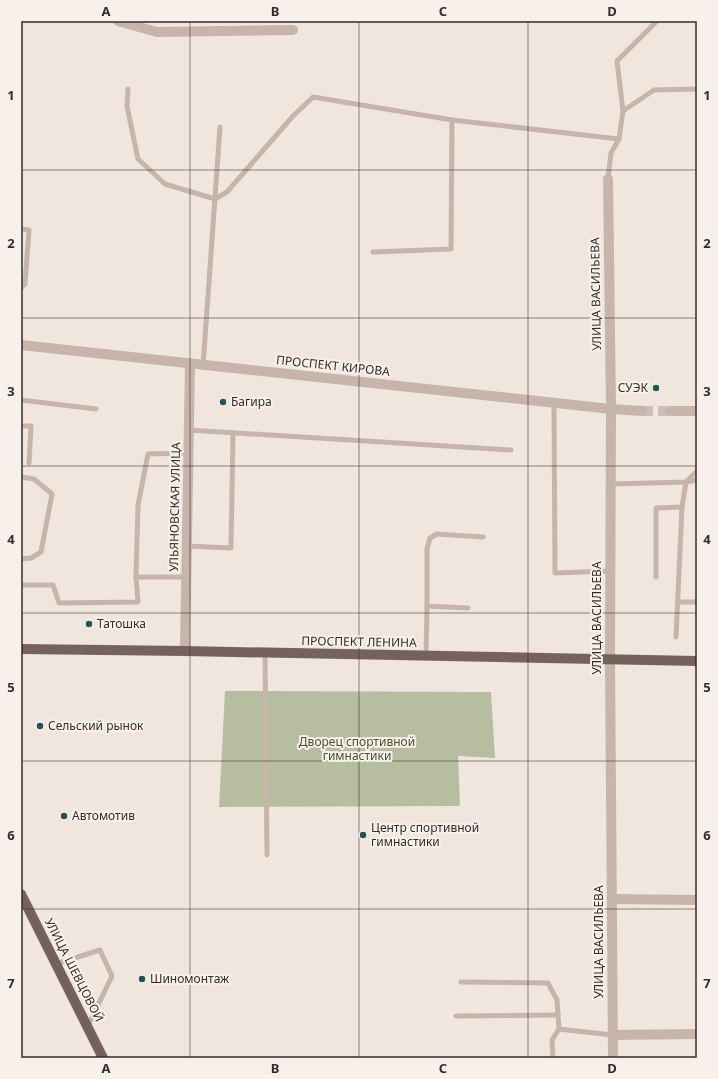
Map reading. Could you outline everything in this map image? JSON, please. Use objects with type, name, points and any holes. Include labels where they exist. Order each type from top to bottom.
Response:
[{"type":"main road","name":"ПРОСПЕКТ ЛЕНИНА","points":[[21,649],[610,659],[697,662]]},
{"type":"main road","name":"УЛИЦА ШЕВЦОВОЙ","points":[[21,894],[102,1056]]},
{"type":"street","points":[[118,21],[157,32],[293,30]]},
{"type":"street","name":"УЛИЦА ВАСИЛЬЕВА","points":[[608,178],[611,409],[610,659],[613,1058]]},
{"type":"street","name":"ПРОСПЕКТ КИРОВА","points":[[21,345],[203,366],[611,409],[643,411]]},
{"type":"street","name":"УЛЬЯНОВСКАЯ УЛИЦА","points":[[185,651],[190,364]]},
{"type":"street","points":[[670,411],[697,411]]},
{"type":"street","points":[[612,899],[697,900]]},
{"type":"street","points":[[612,1035],[697,1034]]},
{"type":"lane","points":[[608,178],[612,153],[619,139],[623,111],[617,61],[657,21]]},
{"type":"lane","points":[[128,89],[128,106],[138,159],[165,184],[215,199],[227,192],[293,116],[313,97],[452,120],[619,139]]},
{"type":"lane","points":[[623,111],[654,90],[697,89]]},
{"type":"lane","points":[[373,252],[450,249],[452,120]]},
{"type":"lane","points":[[203,366],[220,127]]},
{"type":"lane","points":[[21,229],[29,230],[25,284],[21,288]]},
{"type":"lane","points":[[21,400],[96,409]]},
{"type":"lane","points":[[554,402],[555,573],[610,571]]},
{"type":"lane","points":[[21,426],[31,426],[28,463]]},
{"type":"lane","points":[[189,430],[511,450]]},
{"type":"lane","points":[[187,546],[231,548],[233,433]]},
{"type":"lane","points":[[21,585],[53,585],[59,603],[138,602],[136,577],[138,505],[148,454],[189,453]]},
{"type":"lane","points":[[676,637],[682,507],[686,482],[697,471]]},
{"type":"lane","points":[[21,477],[34,479],[52,494],[40,552],[31,558],[21,559]]},
{"type":"lane","points":[[610,484],[686,482],[697,480]]},
{"type":"lane","points":[[656,577],[656,508],[682,507]]},
{"type":"lane","points":[[426,656],[427,543],[430,538],[437,534],[482,537]]},
{"type":"lane","points":[[136,577],[186,576]]},
{"type":"lane","points":[[678,602],[697,602]]},
{"type":"lane","points":[[427,606],[468,608]]},
{"type":"lane","points":[[265,653],[267,855]]},
{"type":"lane","points":[[56,964],[100,950],[112,976],[88,1027]]},
{"type":"lane","points":[[461,982],[548,983],[556,1000],[559,1029],[552,1040],[553,1058]]},
{"type":"lane","points":[[456,1016],[558,1015]]},
{"type":"lane","points":[[559,1029],[612,1035]]},
{"type":"green space","name":"Дворец спортивной гимнастики","points":[[225,691],[491,692],[495,758],[458,756],[460,806],[219,807]]},
{"type":"tunnel","points":[[643,411],[670,411]]},
{"type":"place","name":"СУЭК","points":[[656,388]]},
{"type":"place","name":"Багира","points":[[223,402]]},
{"type":"place","name":"Татошка","points":[[89,624]]},
{"type":"place","name":"Сельский рынок","points":[[40,726]]},
{"type":"place","name":"Автомотив","points":[[64,816]]},
{"type":"place","name":"Центр спортивной гимнастики","points":[[363,835]]},
{"type":"place","name":"Шиномонтаж","points":[[142,979]]}]
